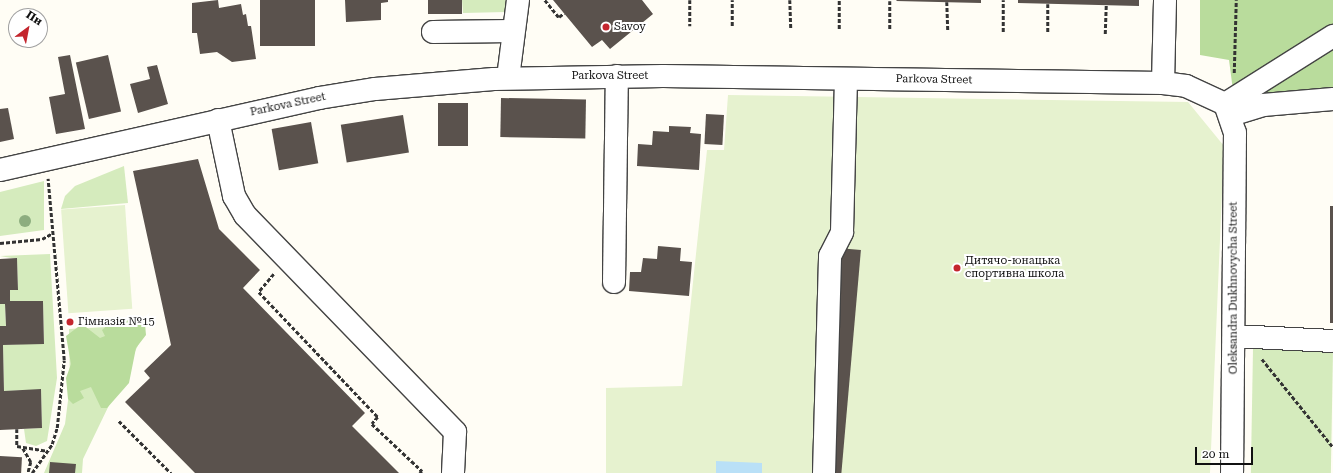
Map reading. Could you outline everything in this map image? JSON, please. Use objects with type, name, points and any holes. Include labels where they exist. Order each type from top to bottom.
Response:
[{"type":"street","points":[[508,78],[512,31],[518,0]]},
{"type":"street","points":[[1163,83],[1165,0]]},
{"type":"street","points":[[433,32],[512,31]]},
{"type":"street","points":[[1230,106],[1333,36]]},
{"type":"street","points":[[614,282],[617,76]]},
{"type":"street","name":"Parkova Street","points":[[0,170],[218,120],[375,89],[508,78],[617,76],[1163,83],[1209,94],[1230,106]]},
{"type":"street","points":[[824,473],[830,256],[842,232],[846,79]]},
{"type":"street","points":[[1230,106],[1333,99]]},
{"type":"street","name":"Oleksandra Dukhnovycha Street","points":[[1230,106],[1235,132],[1232,473]]},
{"type":"street","points":[[218,120],[234,196],[245,215],[455,432],[453,473]]},
{"type":"street","points":[[1234,336],[1333,341]]},
{"type":"path","points":[[545,0],[559,17],[564,13]]},
{"type":"path","points":[[690,0],[690,26]]},
{"type":"path","points":[[732,0],[732,26]]},
{"type":"path","points":[[790,0],[791,28]]},
{"type":"path","points":[[839,0],[839,28]]},
{"type":"path","points":[[1003,0],[1003,32]]},
{"type":"path","points":[[1230,106],[1236,0]]},
{"type":"path","points":[[890,1],[890,30]]},
{"type":"path","points":[[947,2],[948,31]]},
{"type":"path","points":[[1048,4],[1048,33]]},
{"type":"path","points":[[1105,34],[1106,5]]},
{"type":"path","points":[[32,473],[47,451],[57,428],[64,360],[48,173]]},
{"type":"path","points":[[0,244],[42,239],[53,233]]},
{"type":"path","points":[[270,268],[274,274],[259,292],[378,417],[372,424],[422,471],[420,473]]},
{"type":"path","points":[[1262,358],[1333,446]]},
{"type":"path","points":[[119,421],[171,473]]},
{"type":"path","points":[[17,429],[16,446],[47,451]]},
{"type":"path","points":[[22,448],[30,462],[28,473]]},
{"type":"green space","points":[[462,0],[511,0],[506,12],[463,13]]},
{"type":"green space","points":[[1200,0],[1333,0],[1333,96],[1234,98],[1229,60],[1200,55]]},
{"type":"green space","name":"Дитячо-юнацька спортивна школа","points":[[728,95],[1188,102],[1224,146],[1210,473],[606,473],[606,388],[682,386],[707,150],[724,150]]},
{"type":"green space","points":[[124,166],[128,203],[61,209],[65,196],[75,186]]},
{"type":"green space","points":[[44,181],[44,230],[0,236],[0,192]]},
{"type":"green space","points":[[125,205],[132,309],[68,313],[61,209]]},
{"type":"green space","points":[[50,254],[57,378],[47,441],[36,446],[26,443],[24,429],[42,428],[41,390],[4,391],[3,345],[44,343],[43,301],[10,301],[10,290],[18,290],[17,259],[0,256]]},
{"type":"green space","points":[[0,304],[5,304],[6,326],[0,326]]},
{"type":"green space","points":[[134,317],[145,324],[146,335],[136,348],[129,383],[107,408],[101,408],[91,387],[80,391],[84,398],[73,404],[68,399],[66,378],[71,364],[66,336],[82,324],[100,338],[105,336],[102,330],[110,323],[117,326]]},
{"type":"green space","points":[[125,326],[142,337],[83,459],[82,473],[44,473],[65,424],[70,385],[69,329]]},
{"type":"green space","points":[[1253,349],[1333,350],[1331,473],[1251,473]]},
{"type":"water","points":[[716,461],[762,463],[762,473],[716,473]]},
{"type":"building","points":[[218,0],[219,8],[241,4],[243,15],[246,14],[248,26],[251,26],[256,59],[232,62],[217,52],[200,54],[197,33],[192,33],[192,3]]},
{"type":"building","points":[[260,0],[315,0],[315,46],[260,46]]},
{"type":"building","points":[[345,0],[388,0],[388,2],[381,3],[381,20],[346,22]]},
{"type":"building","points":[[428,0],[462,0],[462,14],[428,14]]},
{"type":"building","name":"Savoy","points":[[553,0],[642,0],[653,14],[610,49],[602,40],[592,47]]},
{"type":"building","points":[[981,0],[981,3],[896,1]]},
{"type":"building","points":[[1018,0],[1139,0],[1139,6],[1018,3]]},
{"type":"building","points":[[70,55],[85,129],[56,134],[49,97],[65,94],[58,57]]},
{"type":"building","points":[[108,55],[121,112],[89,119],[76,62]]},
{"type":"building","points":[[157,65],[168,104],[138,113],[130,84],[150,79],[147,67]]},
{"type":"building","points":[[501,98],[586,99],[585,138],[500,137]]},
{"type":"building","points":[[438,103],[468,103],[468,146],[438,146]]},
{"type":"building","points":[[8,108],[14,139],[0,142],[0,109]]},
{"type":"building","points":[[706,114],[724,115],[722,145],[704,144]]},
{"type":"building","points":[[403,115],[409,153],[347,162],[341,125]]},
{"type":"building","points":[[311,122],[318,163],[279,170],[272,129]]},
{"type":"building","points":[[669,126],[691,127],[690,133],[701,134],[699,170],[637,166],[638,144],[652,145],[653,131],[669,132]]},
{"type":"building","points":[[198,159],[219,229],[260,270],[243,288],[365,413],[352,426],[399,473],[195,473],[125,402],[150,378],[144,371],[171,345],[133,171]]},
{"type":"building","points":[[1330,206],[1333,206],[1333,323],[1330,323]]},
{"type":"building","points":[[658,246],[681,248],[680,261],[692,262],[689,296],[629,291],[630,272],[641,272],[643,258],[657,259]]},
{"type":"building","points":[[838,248],[861,250],[841,473],[818,472]]},
{"type":"building","points":[[17,258],[18,290],[10,290],[10,301],[43,301],[44,344],[3,345],[4,391],[41,389],[42,428],[0,430],[0,326],[6,326],[5,304],[0,304],[0,259]]},
{"type":"building","points":[[0,456],[22,457],[21,473],[0,473]]},
{"type":"building","points":[[50,462],[76,464],[75,473],[49,473]]},
{"type":"place","name":"Savoy","points":[[606,27]]},
{"type":"place","name":"Дитячо-юнацька спортивна школа","points":[[957,268]]},
{"type":"place","name":"Гімназія №15","points":[[70,322]]}]
